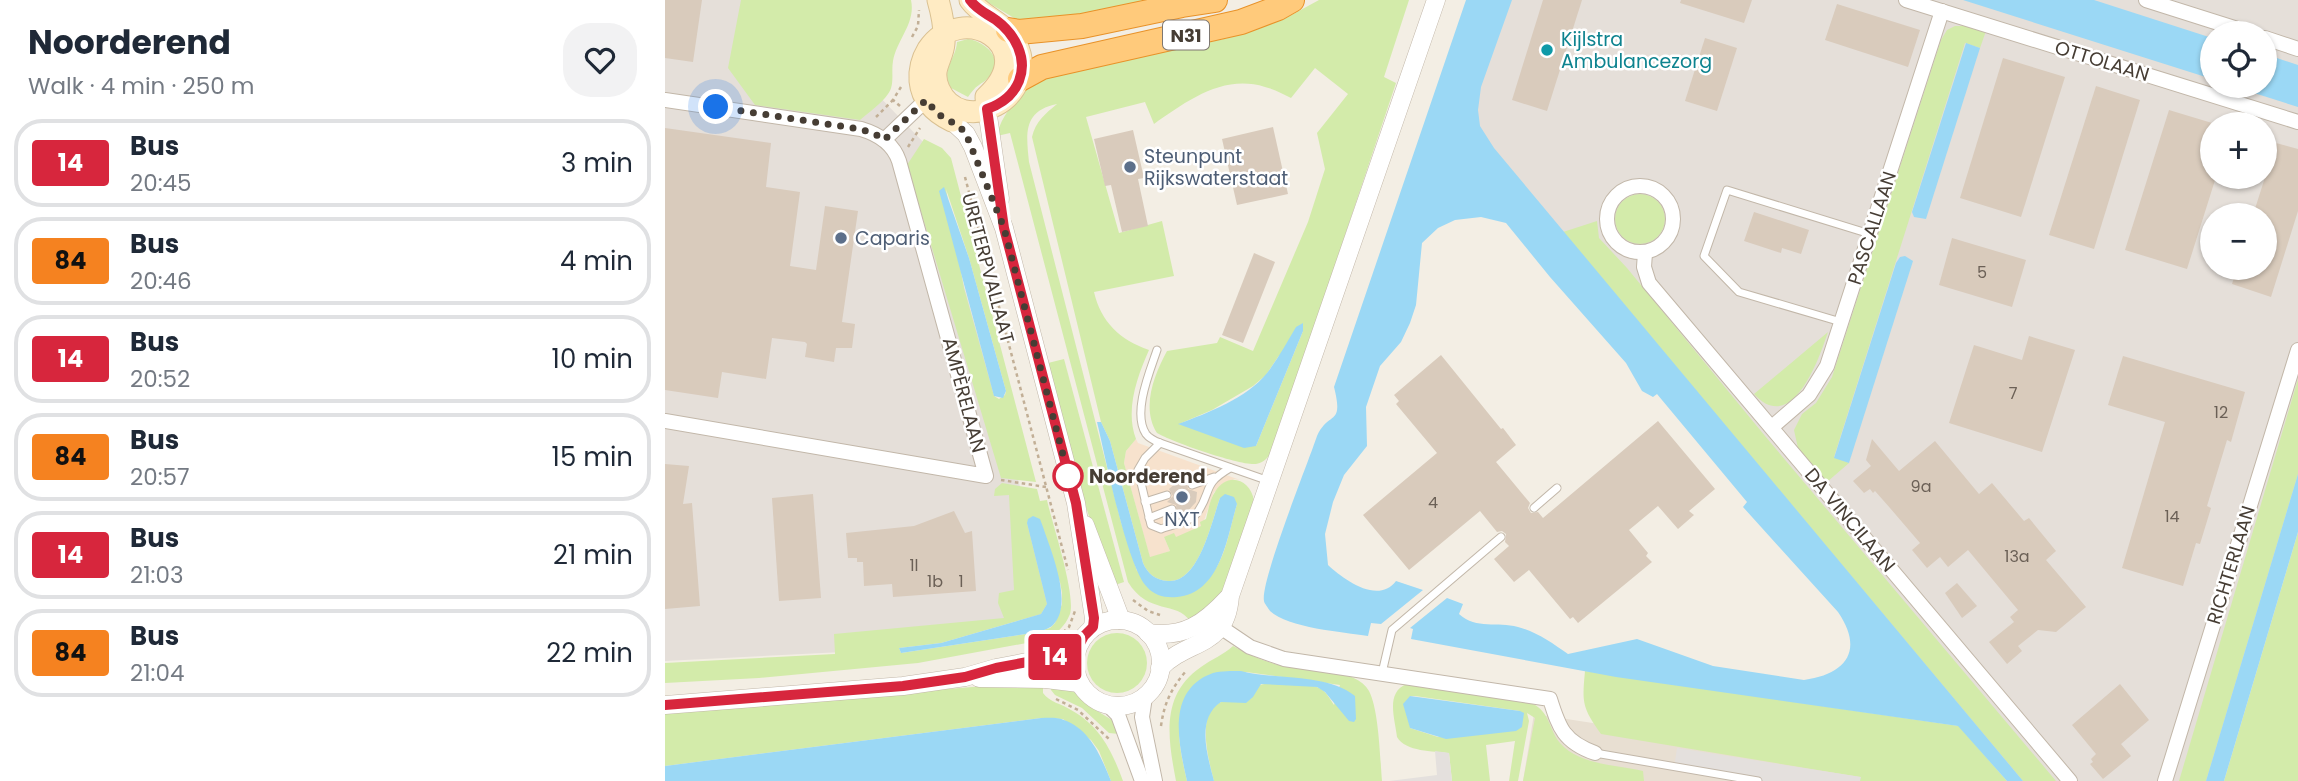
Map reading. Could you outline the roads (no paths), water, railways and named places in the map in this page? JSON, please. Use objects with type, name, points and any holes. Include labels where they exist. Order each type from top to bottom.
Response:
[{"type":"highway","name":"N31","points":[[1007,38],[1050,28],[1082,26],[1215,0]]},
{"type":"highway","name":"N31","points":[[1020,79],[1042,66],[1241,22],[1292,0]]},
{"type":"main road","points":[[957,0],[963,20],[974,13]]},
{"type":"main road","points":[[928,1],[938,38]]},
{"type":"main road","points":[[974,13],[996,20],[1022,59],[1020,79],[1010,96],[987,109],[965,110],[936,99],[921,83],[920,70],[925,54],[938,38],[960,27],[974,13]]},
{"type":"main road","points":[[987,109],[986,97],[1000,85],[1007,64],[1004,51],[1007,38]]},
{"type":"main road","points":[[936,99],[938,114],[952,121]]},
{"type":"street","points":[[1148,633],[1172,634],[1215,623],[1229,610],[1230,596],[1436,0]]},
{"type":"street","name":"OTTOLAAN","points":[[1906,0],[2298,122]]},
{"type":"street","points":[[2146,0],[2212,21]]},
{"type":"street","name":"PASCALLAAN","points":[[1772,427],[1809,395],[1827,366],[1942,11]]},
{"type":"street","points":[[2277,42],[2298,49]]},
{"type":"street","points":[[884,140],[909,116],[936,99]]},
{"type":"street","name":"AMPÈRELAAN","points":[[665,100],[863,130],[884,140],[899,161],[986,476],[665,421]]},
{"type":"street","name":"URETERPVALLAAT","points":[[987,109],[1004,228]]},
{"type":"street","name":"URETERPVALLAAT","points":[[952,121],[966,134],[973,147],[1004,228],[1076,503],[1094,618],[1093,627]]},
{"type":"street","points":[[1636,186],[1648,186],[1659,191],[1668,199],[1673,209],[1672,232],[1656,249],[1645,253],[1622,247],[1613,240],[1608,229],[1609,206],[1625,189],[1636,186]]},
{"type":"street","name":"DA VINCILAAN","points":[[1645,253],[1644,267],[1649,283],[2070,781]]},
{"type":"street","name":"RICHTERLAAN","points":[[2165,781],[2298,350]]},
{"type":"street","name":"URETERPVALLAAT","points":[[1076,503],[1121,620]]},
{"type":"street","points":[[1109,706],[1128,706],[1145,697],[1156,683],[1160,668],[1160,651],[1148,633],[1133,622],[1105,621],[1093,627],[1084,636],[1075,653],[1074,667],[1079,682],[1088,695],[1109,706],[1118,715],[1142,781]]},
{"type":"street","points":[[1215,623],[1241,642],[1274,656],[1550,699],[1557,720],[1569,739],[1595,754]]},
{"type":"street","points":[[1160,668],[1179,653],[1213,637],[1215,623]]},
{"type":"street","points":[[665,705],[903,686],[965,677],[996,668],[1075,653]]},
{"type":"street","points":[[965,677],[995,680],[1046,678],[1079,682]]},
{"type":"street","points":[[1145,697],[1142,717],[1155,781]]},
{"type":"lane","points":[[1842,322],[1738,292],[1704,256],[1727,190],[1870,234]]},
{"type":"lane","points":[[1157,350],[1147,379],[1141,418],[1147,435],[1160,443],[1270,481]]},
{"type":"lane","points":[[1160,443],[1145,458],[1138,470],[1151,524],[1156,528],[1161,529],[1192,518],[1214,477]]},
{"type":"lane","points":[[1192,485],[1230,468]]},
{"type":"lane","points":[[1534,508],[1557,488]]},
{"type":"lane","points":[[1145,502],[1167,495]]},
{"type":"lane","points":[[1149,517],[1172,509]]},
{"type":"lane","points":[[1382,673],[1392,630],[1501,537]]},
{"type":"lane","points":[[1595,754],[1707,777],[1758,781]]},
{"type":"water","points":[[1466,0],[1512,0],[1481,87],[1478,110],[1480,126],[1494,148],[2023,781],[2007,781],[1958,726],[1616,677],[1411,639],[1413,629],[1410,628],[1447,598],[1463,604],[1459,614],[1466,619],[1480,624],[1510,625],[1525,629],[1568,654],[1637,639],[1713,666],[1804,680],[1819,677],[1841,666],[1850,649],[1850,638],[1838,612],[1743,507],[1747,502],[1657,394],[1653,397],[1642,391],[1626,363],[1506,223],[1481,217],[1455,220],[1438,228],[1422,243],[1416,305],[1410,323],[1401,342],[1380,366],[1366,407],[1367,446],[1344,475],[1333,502],[1325,534],[1328,565],[1351,583],[1380,591],[1389,588],[1396,581],[1423,590],[1381,624],[1371,623],[1368,636],[1289,622],[1270,611],[1264,602],[1269,571],[1317,436],[1336,413],[1334,387]]},
{"type":"water","points":[[1963,0],[2094,0],[2200,34],[2200,75]]},
{"type":"water","points":[[1966,43],[1980,48],[1926,219],[1914,217],[1912,212]]},
{"type":"water","points":[[2277,58],[2298,65],[2298,107],[2270,98],[2277,98]]},
{"type":"water","points":[[944,187],[969,258],[1006,391],[1003,398],[994,396],[939,191]]},
{"type":"water","points":[[1905,256],[1913,261],[1849,463],[1834,458],[1896,263],[1900,257]]},
{"type":"water","points":[[1303,323],[1303,331],[1256,446],[1244,448],[1178,424],[1214,410],[1259,382],[1296,327]]},
{"type":"water","points":[[1097,422],[1101,422],[1110,441],[1143,563],[1156,578],[1168,581],[1179,579],[1188,572],[1203,549],[1220,498],[1225,494],[1234,497],[1237,504],[1220,561],[1213,575],[1192,593],[1177,597],[1161,596],[1150,590],[1139,576],[1125,535]]},
{"type":"water","points":[[2298,474],[2298,532],[2224,781],[2206,781]]},
{"type":"water","points":[[1033,516],[1040,519],[1059,577],[1061,604],[1059,616],[1053,625],[1032,633],[901,653],[899,648],[941,643],[1041,614],[1047,604],[1027,523]]},
{"type":"water","points":[[1241,671],[1316,680],[1343,689],[1355,696],[1356,719],[1354,722],[1349,721],[1325,692],[1317,687],[1261,684],[1246,703],[1221,702],[1213,709],[1208,718],[1205,739],[1214,781],[1187,781],[1179,720],[1188,692],[1198,681],[1213,673]]},
{"type":"water","points":[[1410,696],[1520,711],[1524,713],[1522,727],[1516,731],[1446,739],[1410,728],[1403,704]]},
{"type":"water","points":[[1041,718],[1061,719],[1081,730],[1094,745],[1111,781],[665,781],[665,766]]},
{"type":"place","name":"Kijlstra Ambulancezorg","points":[[1547,50]]},
{"type":"place","name":"Steunpunt Rijkswaterstaat","points":[[1130,167]]},
{"type":"place","name":"Caparis","points":[[841,238]]},
{"type":"place","name":"Noorderend","points":[[1068,476]]},
{"type":"place","name":"NXT","points":[[1182,497]]}]
